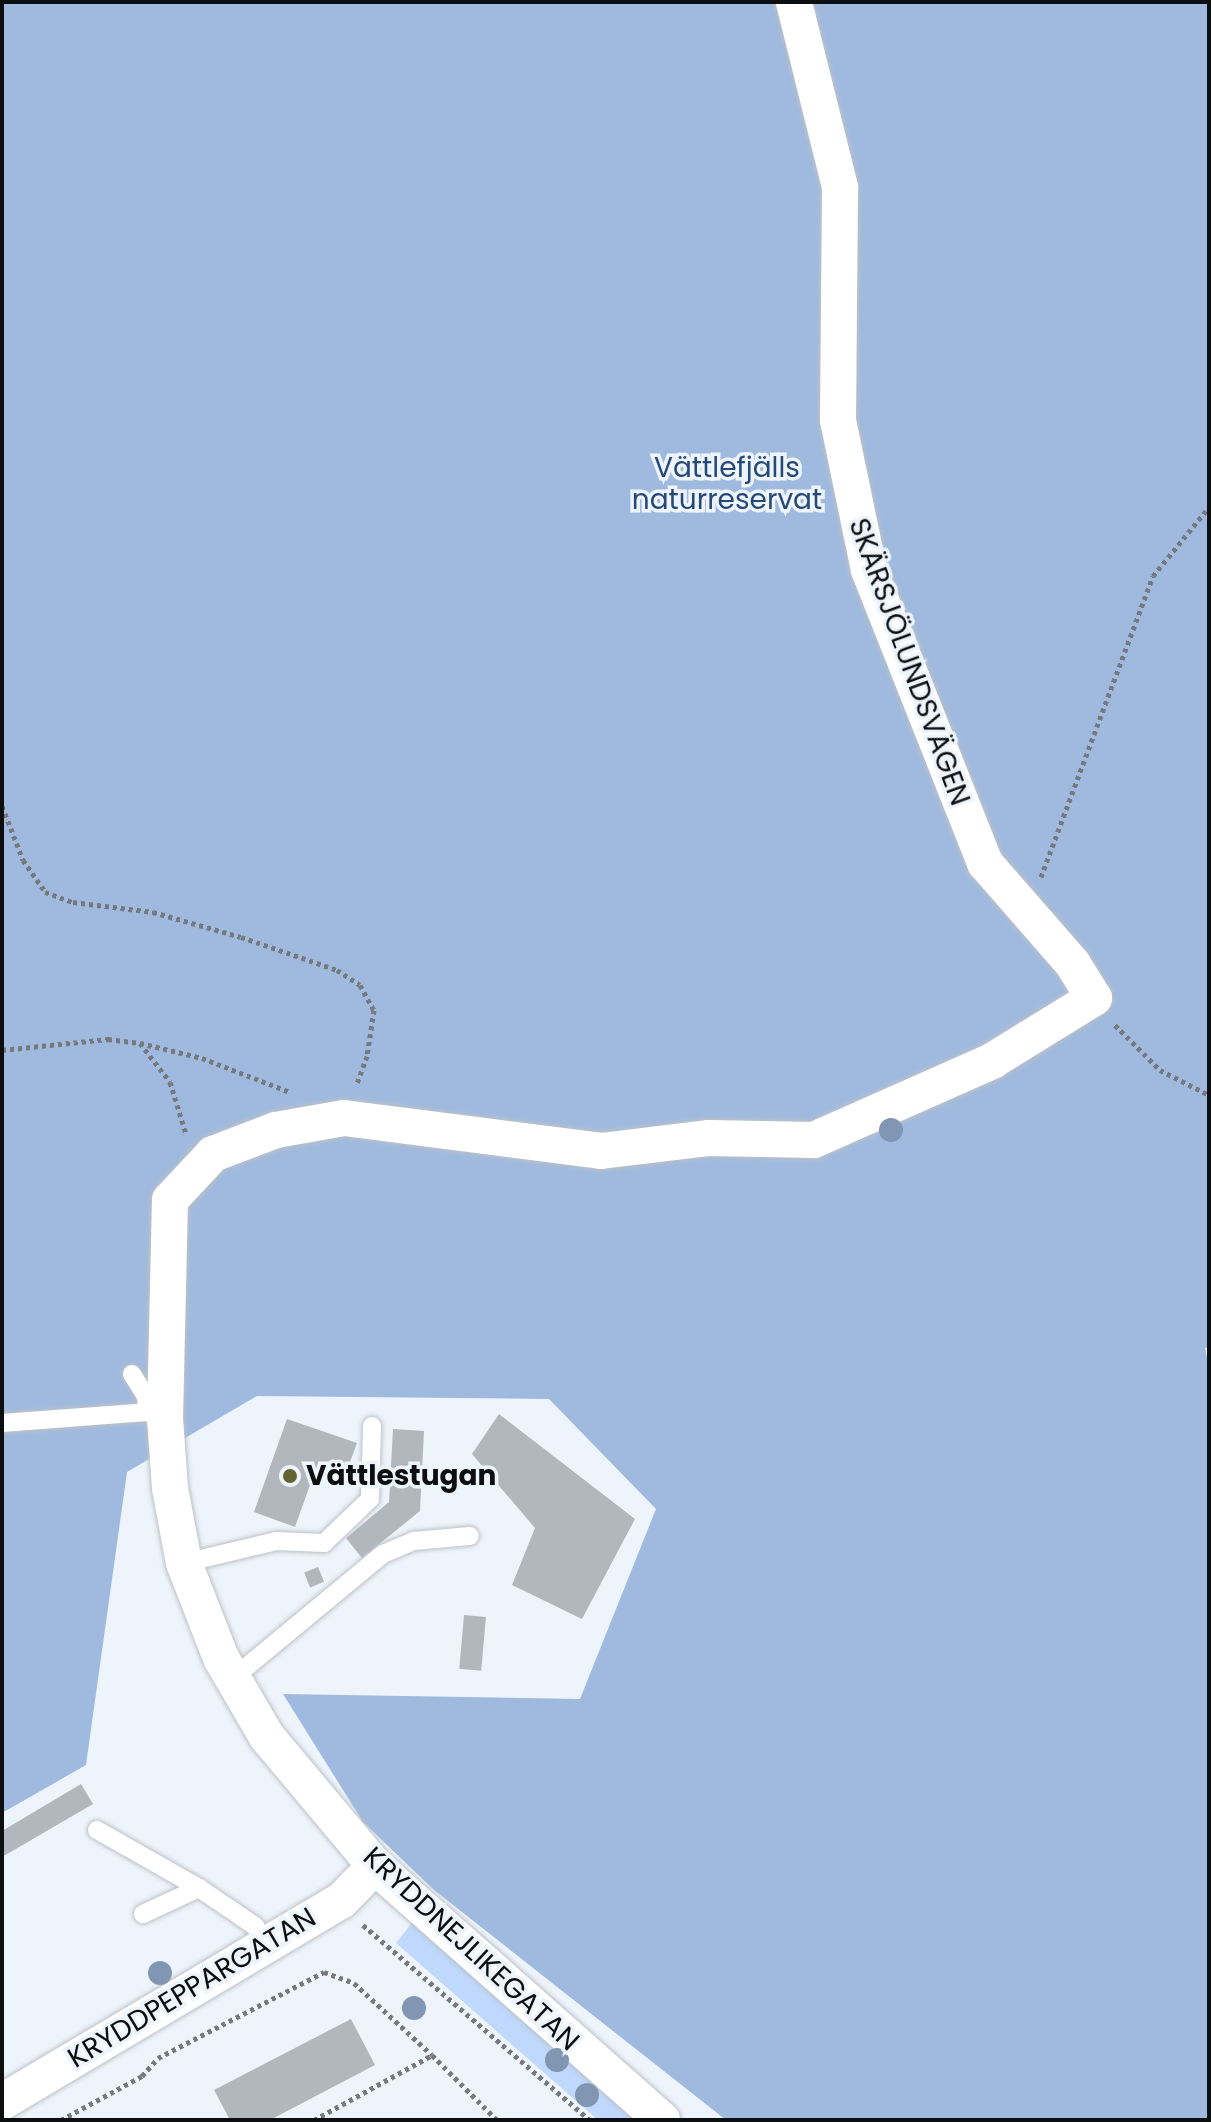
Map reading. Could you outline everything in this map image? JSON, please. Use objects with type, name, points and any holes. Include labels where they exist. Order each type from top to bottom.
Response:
[{"type":"street","name":"SKÄRSJÖLUNDSVÄGEN","points":[[794,2],[840,187],[837,405],[850,498],[874,583],[985,863],[1032,913],[1094,998]]},
{"type":"street","name":"KRYDDNEJLIKEGATAN","points":[[662,2120],[375,1866],[267,1737],[233,1678],[184,1563],[156,1416],[170,1200],[195,1168],[213,1154],[276,1130],[344,1118],[601,1151],[709,1138],[814,1140],[992,1061],[1094,998]]},
{"type":"street","name":"KRYDDPEPPARGATAN","points":[[2,2102],[265,1942],[341,1901],[375,1866]]},
{"type":"lane","points":[[2,1423],[156,1416],[132,1374]]},
{"type":"lane","points":[[184,1563],[276,1541],[324,1543],[370,1499],[372,1426]]},
{"type":"lane","points":[[233,1678],[383,1554],[414,1541],[470,1536]]},
{"type":"lane","points":[[97,1830],[199,1888],[255,1926],[265,1942]]},
{"type":"lane","points":[[143,1914],[199,1888]]},
{"type":"path","points":[[1032,913],[1153,576],[1209,507]]},
{"type":"path","points":[[2,806],[23,860],[45,892],[73,902],[153,912],[241,937],[337,970],[360,985],[374,1010],[367,1056],[344,1118],[274,1084],[140,1043],[108,1039],[2,1050]]},
{"type":"path","points":[[1094,998],[1135,1050],[1160,1070],[1209,1095]]},
{"type":"path","points":[[140,1043],[170,1082],[195,1168]]},
{"type":"path","points":[[341,1901],[590,2120]]},
{"type":"path","points":[[61,2120],[142,2076],[158,2058],[324,1972],[354,1983],[497,2120]]},
{"type":"path","points":[[314,2120],[432,2055]]},
{"type":"shaded area","points":[[415,1919],[639,2120],[598,2120],[396,1943]]},
{"type":"green space","name":"Vättlefjälls naturreservat","points":[[2,2],[1209,2],[1209,1347],[1205,1348],[1209,1368],[1209,2120],[726,2120],[434,1890],[363,1822],[283,1694],[580,1699],[656,1509],[549,1399],[257,1396],[127,1472],[86,1765],[2,1813]]},
{"type":"building","points":[[499,1414],[635,1519],[582,1619],[512,1585],[535,1528],[472,1454]]},
{"type":"building","name":"Vättlestugan","points":[[287,1419],[357,1443],[343,1481],[315,1471],[295,1527],[254,1512]]},
{"type":"building","points":[[393,1429],[424,1431],[420,1511],[362,1558],[346,1538],[389,1502]]},
{"type":"building","points":[[318,1567],[324,1582],[310,1587],[304,1573]]},
{"type":"building","points":[[464,1615],[486,1617],[481,1671],[459,1669]]},
{"type":"building","points":[[81,1784],[93,1804],[2,1857],[2,1831]]},
{"type":"building","points":[[351,2019],[375,2065],[270,2120],[230,2120],[214,2090]]},
{"type":"place","name":"Vättlestugan","points":[[290,1476]]}]
